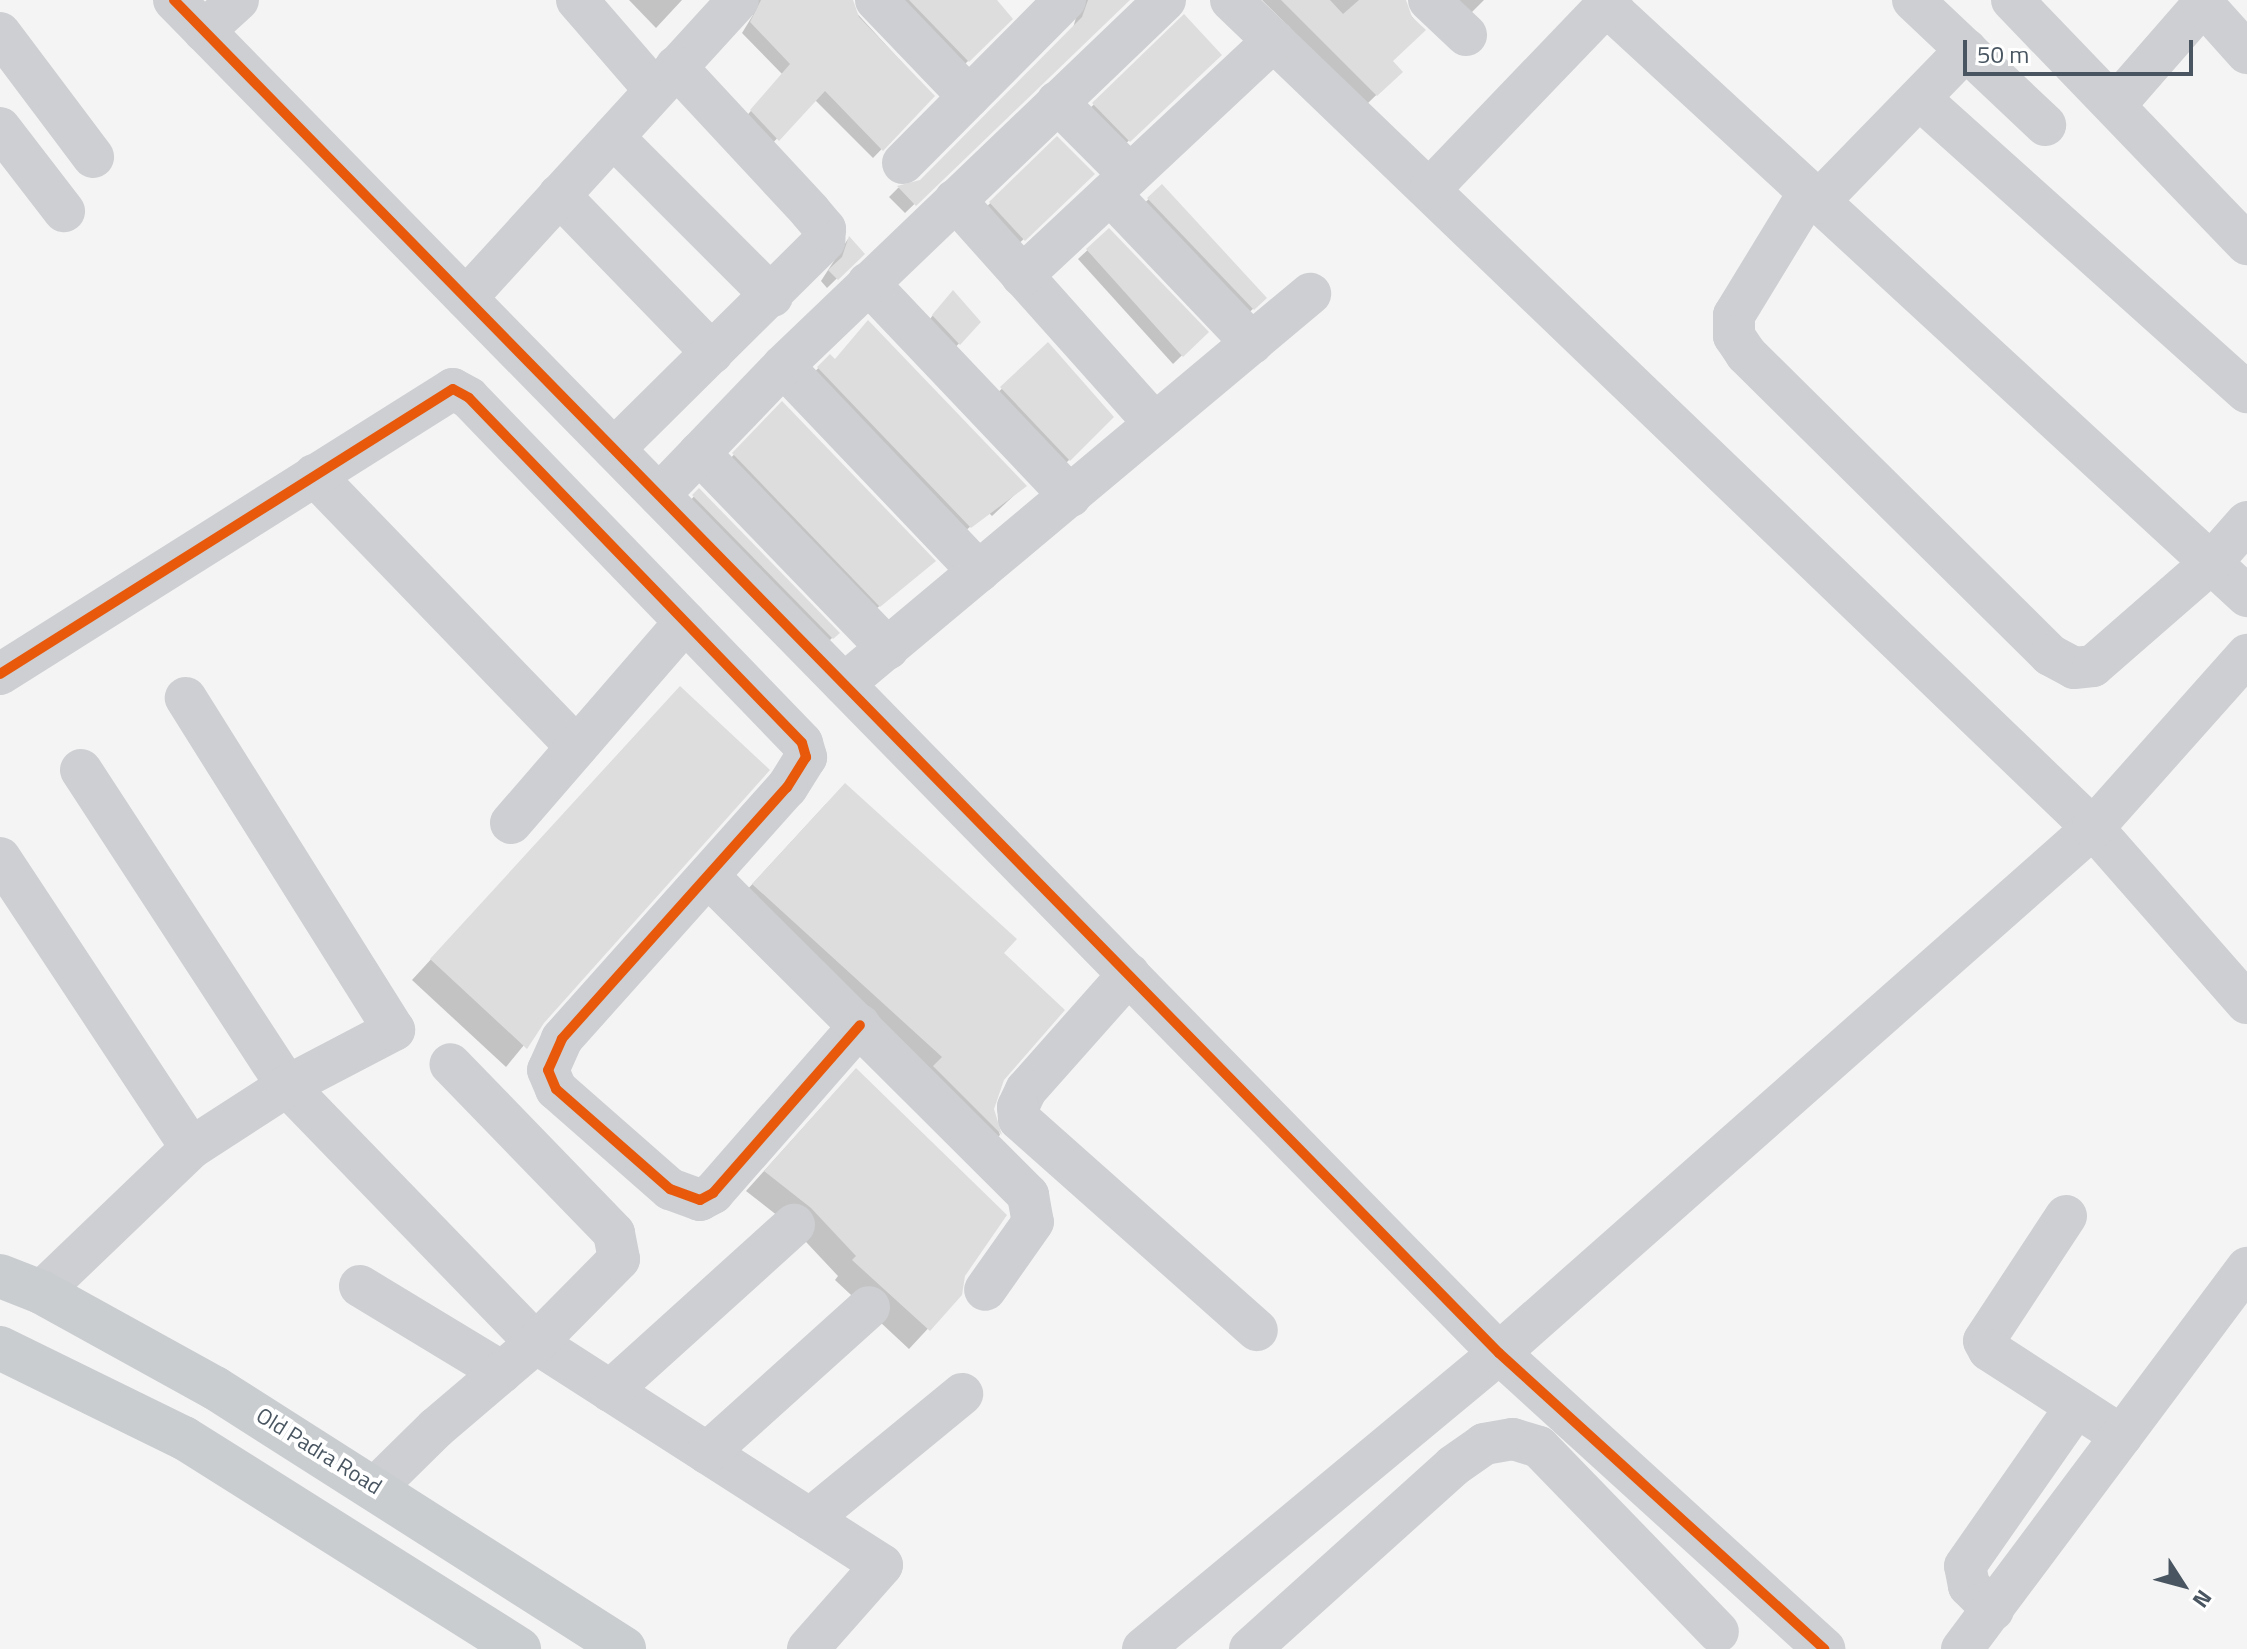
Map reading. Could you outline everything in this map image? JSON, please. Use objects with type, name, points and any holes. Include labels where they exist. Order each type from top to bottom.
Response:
[{"type":"main road","name":"Old Padra Road","points":[[0,1276],[41,1292],[215,1388],[377,1486],[624,1649]]},
{"type":"main road","points":[[0,1348],[184,1438],[519,1649]]},
{"type":"street","points":[[174,0],[1499,1353],[1824,1649]]},
{"type":"street","points":[[204,31],[238,0]]},
{"type":"street","points":[[466,298],[738,0]]},
{"type":"street","points":[[876,0],[969,97]]},
{"type":"street","points":[[659,495],[783,366],[1165,0]]},
{"type":"street","points":[[1231,0],[2093,828],[2247,1003]]},
{"type":"street","points":[[1429,0],[1466,35]]},
{"type":"street","points":[[1913,0],[2045,125]]},
{"type":"street","points":[[2012,0],[2247,244]]},
{"type":"street","points":[[2115,105],[2201,2],[2247,53]]},
{"type":"street","points":[[1430,189],[1608,3],[1812,199],[2247,596]]},
{"type":"street","points":[[594,6],[825,229],[815,254],[614,449]]},
{"type":"street","points":[[903,163],[969,97],[1046,6]]},
{"type":"street","points":[[0,33],[93,157]]},
{"type":"street","points":[[1022,276],[1274,40]]},
{"type":"street","points":[[1966,50],[1920,99],[1812,199],[1734,315],[1734,336],[1746,354],[2050,655],[2074,668],[2093,666],[2210,564],[2247,522]]},
{"type":"street","points":[[1920,99],[2247,392]]},
{"type":"street","points":[[1057,102],[1120,184],[1252,343]]},
{"type":"street","points":[[0,128],[64,211]]},
{"type":"street","points":[[613,137],[772,296]]},
{"type":"street","points":[[559,195],[712,353]]},
{"type":"street","points":[[955,200],[1155,424]]},
{"type":"street","points":[[868,283],[1070,496]]},
{"type":"street","points":[[844,684],[1310,294]]},
{"type":"street","points":[[783,366],[979,572]]},
{"type":"street","points":[[0,674],[453,389],[469,398],[802,743],[806,757],[787,787],[562,1039],[548,1070],[556,1089],[670,1189],[700,1200],[713,1193],[860,1025]]},
{"type":"street","points":[[699,453],[888,649]]},
{"type":"street","points":[[314,475],[577,747]]},
{"type":"street","points":[[511,823],[685,622]]},
{"type":"street","points":[[1143,1649],[1499,1353],[2093,828],[2247,655]]},
{"type":"street","points":[[41,1292],[191,1148],[287,1086],[394,1030],[186,698]]},
{"type":"street","points":[[81,770],[287,1086],[536,1343],[882,1565],[808,1649]]},
{"type":"street","points":[[0,858],[191,1148]]},
{"type":"street","points":[[708,876],[1028,1195],[1033,1222],[985,1290]]},
{"type":"street","points":[[1129,974],[1026,1090],[1018,1107],[1019,1119],[1257,1330]]},
{"type":"street","points":[[377,1486],[615,1269],[621,1249],[614,1233],[450,1064]]},
{"type":"street","points":[[2066,1216],[1984,1341],[1989,1350],[2122,1436]]},
{"type":"street","points":[[610,1391],[794,1225]]},
{"type":"street","points":[[1962,1649],[2247,1268]]},
{"type":"street","points":[[360,1286],[502,1372]]},
{"type":"street","points":[[707,1453],[869,1307]]},
{"type":"street","points":[[810,1519],[962,1394]]},
{"type":"street","points":[[1993,1610],[1969,1586],[1965,1566],[2076,1407]]},
{"type":"street","points":[[1250,1649],[1453,1466],[1484,1444],[1513,1439],[1539,1447],[1709,1641],[1763,1594]]},
{"type":"building","points":[[761,0],[853,0],[859,17],[935,96],[883,151],[825,91],[779,141],[750,110],[790,64],[750,22]]},
{"type":"building","points":[[909,0],[997,0],[1013,19],[969,62]]},
{"type":"building","points":[[1088,0],[1130,0],[916,206],[897,186],[920,180],[1082,17]]},
{"type":"building","points":[[1281,0],[1330,0],[1343,14],[1359,0],[1406,0],[1412,17],[1426,30],[1393,61],[1403,72],[1377,96]]},
{"type":"building","points":[[1184,14],[1222,55],[1130,142],[1092,103]]},
{"type":"building","points":[[1057,136],[1095,174],[1025,241],[989,202]]},
{"type":"building","points":[[1162,184],[1267,298],[1254,310],[1147,198]]},
{"type":"building","points":[[1109,228],[1209,332],[1183,357],[1086,249]]},
{"type":"building","points":[[849,236],[865,254],[838,280],[828,270],[842,257]]},
{"type":"building","points":[[953,290],[981,322],[960,345],[932,315]]},
{"type":"building","points":[[868,320],[1027,486],[971,528],[817,367],[830,354],[835,359]]},
{"type":"building","points":[[1048,342],[1114,417],[1070,461],[1000,387]]},
{"type":"building","points":[[782,401],[936,561],[880,607],[732,453]]},
{"type":"building","points":[[699,488],[840,633],[833,639],[692,495]]},
{"type":"building","points":[[680,686],[770,770],[544,1023],[527,1049],[430,959]]},
{"type":"building","points":[[845,783],[1017,939],[1004,953],[1065,1010],[1004,1080],[994,1109],[1002,1135],[933,1066],[942,1057],[752,884]]},
{"type":"building","points":[[856,1068],[1007,1215],[965,1276],[962,1295],[930,1331],[852,1260],[856,1256],[811,1208],[764,1171]]},
{"type":"cycle path","points":[[174,0],[1499,1353],[1824,1649]]},
{"type":"cycle path","points":[[0,674],[453,389],[469,398],[802,743],[806,757],[787,787],[562,1039],[548,1070],[556,1089],[670,1189],[700,1200],[713,1193],[860,1025]]}]
